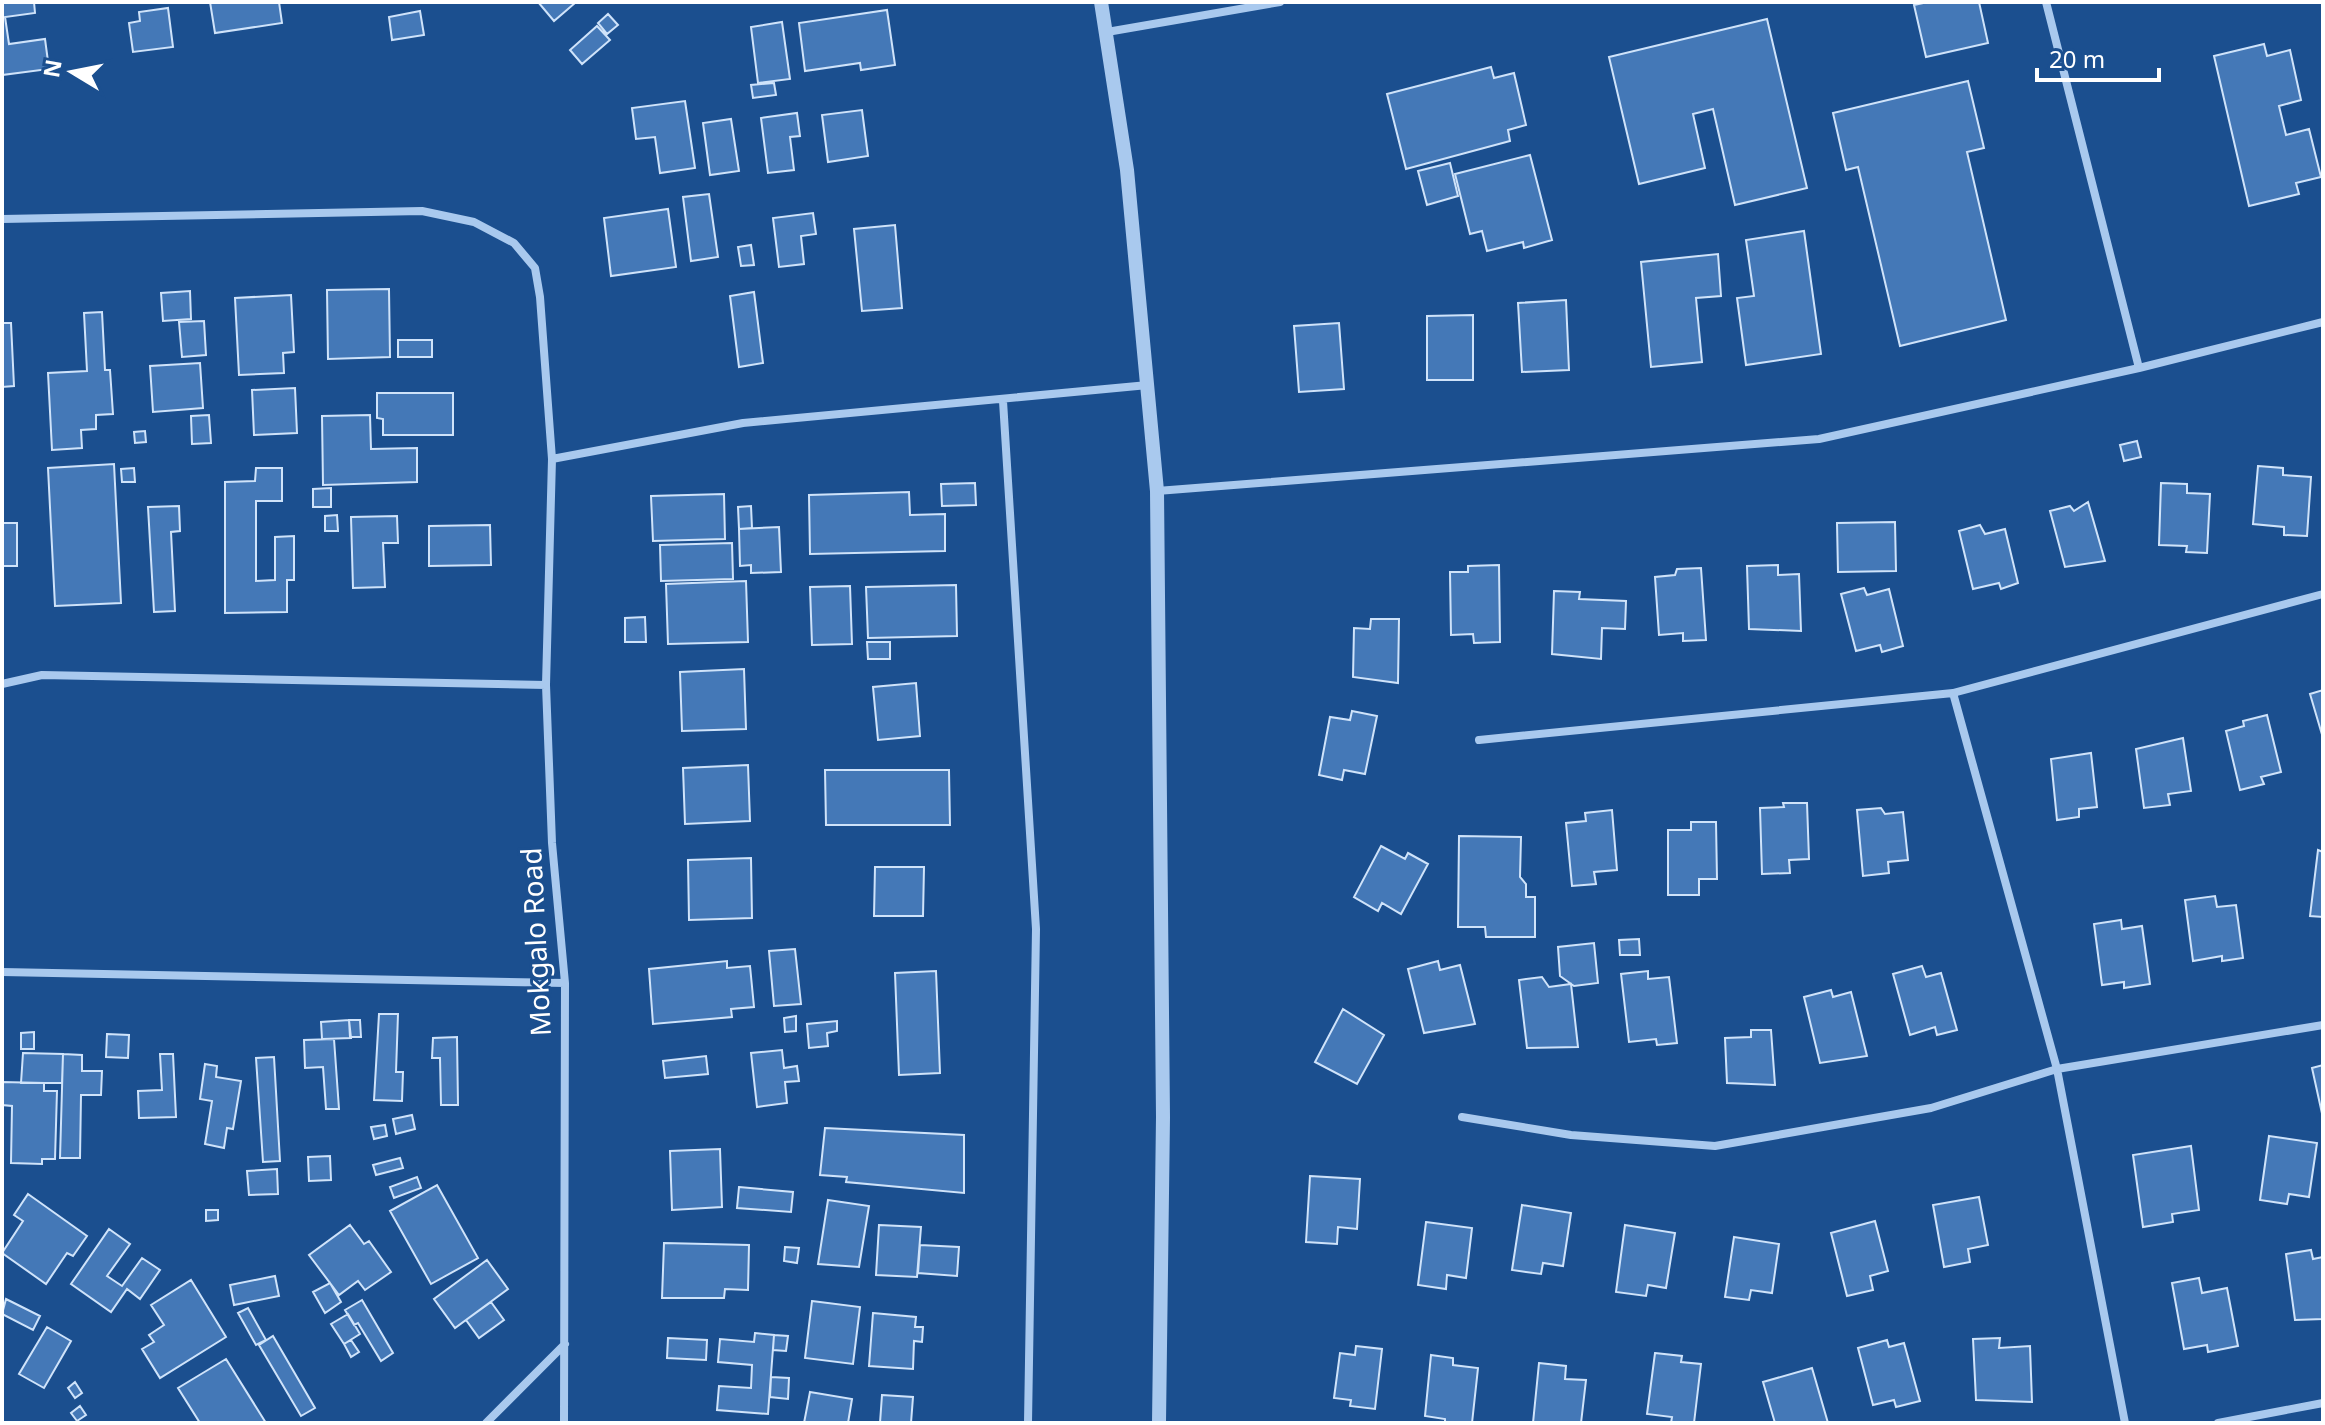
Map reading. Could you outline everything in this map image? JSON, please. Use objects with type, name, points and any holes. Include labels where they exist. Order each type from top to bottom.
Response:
[{"type":"street","points":[[1101,2],[1127,170],[1157,491],[1163,1117],[1159,1423]]},
{"type":"street","points":[[1107,32],[1280,2]]},
{"type":"street","points":[[2046,2],[2139,368]]},
{"type":"street","name":"Mokgalo Road","points":[[2,219],[422,211],[474,222],[514,243],[535,268],[552,459],[546,685],[552,843],[565,983],[564,1423]]},
{"type":"street","points":[[1157,491],[1819,439],[2139,368],[2323,322]]},
{"type":"street","points":[[552,459],[743,423],[1149,385]]},
{"type":"street","points":[[1003,401],[1036,929],[1028,1423]]},
{"type":"street","points":[[1479,740],[1953,693],[2323,594]]},
{"type":"street","points":[[2,684],[42,675],[546,685]]},
{"type":"street","points":[[1953,693],[2057,1069],[2125,1423]]},
{"type":"street","points":[[2,972],[565,983]]},
{"type":"street","points":[[1462,1117],[1571,1135],[1715,1146],[1931,1108],[2057,1069],[2323,1025]]},
{"type":"street","points":[[486,1423],[565,1344]]},
{"type":"street","points":[[2218,1423],[2323,1403]]},
{"type":"building","points":[[2,2],[34,2],[35,13],[5,17],[9,44],[45,39],[49,69],[2,75]]},
{"type":"building","points":[[210,2],[279,2],[282,23],[215,33]]},
{"type":"building","points":[[538,2],[574,2],[575,3],[554,21]]},
{"type":"building","points":[[1979,2],[1988,43],[1926,57],[1914,5]]},
{"type":"building","points":[[168,8],[173,47],[133,52],[129,23],[140,21],[139,12]]},
{"type":"building","points":[[887,10],[895,65],[861,70],[860,63],[805,71],[799,23]]},
{"type":"building","points":[[420,11],[424,35],[392,40],[389,17]]},
{"type":"building","points":[[608,14],[618,25],[607,34],[598,23]]},
{"type":"building","points":[[1767,19],[1807,188],[1735,205],[1713,109],[1693,114],[1705,168],[1639,184],[1609,57]]},
{"type":"building","points":[[782,22],[790,79],[758,83],[751,27]]},
{"type":"building","points":[[597,26],[610,40],[582,64],[570,50]]},
{"type":"building","points":[[2264,44],[2267,56],[2290,50],[2301,100],[2279,106],[2286,135],[2309,129],[2321,177],[2296,183],[2299,194],[2249,206],[2214,56]]},
{"type":"building","points":[[1491,67],[1494,78],[1514,73],[1526,125],[1508,130],[1510,141],[1406,169],[1387,94]]},
{"type":"building","points":[[1968,81],[1984,148],[1967,152],[2006,320],[1900,346],[1858,167],[1846,170],[1833,113]]},
{"type":"building","points":[[774,83],[776,95],[753,98],[751,85]]},
{"type":"building","points":[[685,101],[695,168],[660,173],[655,137],[636,139],[632,108]]},
{"type":"building","points":[[862,110],[868,156],[828,162],[822,115]]},
{"type":"building","points":[[797,113],[800,136],[790,137],[794,170],[768,173],[761,118]]},
{"type":"building","points":[[731,119],[739,171],[710,175],[703,123]]},
{"type":"building","points":[[1530,155],[1552,240],[1524,248],[1523,242],[1487,251],[1482,231],[1470,234],[1455,174]]},
{"type":"building","points":[[1450,163],[1458,196],[1427,205],[1418,171]]},
{"type":"building","points":[[709,194],[718,257],[691,261],[683,197]]},
{"type":"building","points":[[668,209],[676,267],[611,276],[604,218]]},
{"type":"building","points":[[813,213],[816,234],[801,236],[804,264],[779,267],[773,218]]},
{"type":"building","points":[[895,225],[902,308],[862,311],[854,229]]},
{"type":"building","points":[[1804,231],[1821,354],[1746,365],[1737,298],[1754,296],[1746,240]]},
{"type":"building","points":[[751,245],[754,265],[741,266],[738,247]]},
{"type":"building","points":[[1718,254],[1721,296],[1696,298],[1702,362],[1651,367],[1641,262]]},
{"type":"building","points":[[389,289],[390,357],[328,359],[327,290]]},
{"type":"building","points":[[190,291],[191,319],[163,321],[161,293]]},
{"type":"building","points":[[754,292],[763,363],[739,367],[730,296]]},
{"type":"building","points":[[291,295],[294,352],[283,353],[284,373],[239,375],[235,298]]},
{"type":"building","points":[[1566,300],[1569,370],[1522,372],[1518,303]]},
{"type":"building","points":[[102,312],[105,370],[110,370],[113,414],[96,415],[96,429],[81,430],[82,448],[52,450],[48,373],[87,371],[84,313]]},
{"type":"building","points":[[1473,315],[1473,380],[1427,380],[1427,316]]},
{"type":"building","points":[[204,321],[206,355],[182,357],[179,322]]},
{"type":"building","points":[[2,323],[11,323],[14,386],[2,387]]},
{"type":"building","points":[[1339,323],[1344,389],[1299,392],[1294,326]]},
{"type":"building","points":[[398,340],[432,340],[432,357],[398,357]]},
{"type":"building","points":[[200,363],[203,408],[153,412],[150,366]]},
{"type":"building","points":[[295,388],[297,433],[254,435],[252,390]]},
{"type":"building","points":[[377,393],[453,393],[453,435],[383,435],[383,419],[377,418]]},
{"type":"building","points":[[209,415],[211,443],[192,444],[191,416]]},
{"type":"building","points":[[370,415],[371,449],[417,448],[417,482],[323,485],[322,416]]},
{"type":"building","points":[[145,431],[146,442],[135,443],[134,432]]},
{"type":"building","points":[[2137,441],[2141,457],[2124,461],[2120,445]]},
{"type":"building","points":[[114,464],[121,603],[55,606],[48,468]]},
{"type":"building","points":[[2258,466],[2283,468],[2283,475],[2311,477],[2307,536],[2284,535],[2284,527],[2253,524]]},
{"type":"building","points":[[134,468],[135,482],[122,482],[121,469]]},
{"type":"building","points":[[256,468],[282,468],[282,501],[256,501],[256,581],[275,580],[275,537],[294,536],[294,580],[287,580],[287,612],[225,613],[225,482],[255,481]]},
{"type":"building","points":[[975,483],[976,505],[942,506],[941,484]]},
{"type":"building","points":[[2161,483],[2187,484],[2187,493],[2210,494],[2207,553],[2186,552],[2187,546],[2159,545]]},
{"type":"building","points":[[331,488],[331,507],[313,507],[313,489]]},
{"type":"building","points":[[909,492],[910,515],[945,514],[945,551],[810,554],[809,495]]},
{"type":"building","points":[[724,494],[725,539],[653,541],[651,496]]},
{"type":"building","points":[[2088,502],[2105,561],[2065,567],[2050,511],[2070,506],[2074,511]]},
{"type":"building","points":[[179,506],[180,531],[171,532],[175,611],[154,612],[148,507]]},
{"type":"building","points":[[751,506],[752,528],[739,529],[738,507]]},
{"type":"building","points":[[337,515],[338,531],[325,531],[325,516]]},
{"type":"building","points":[[397,516],[398,543],[383,543],[385,587],[353,588],[351,517]]},
{"type":"building","points":[[1895,522],[1896,571],[1838,572],[1837,523]]},
{"type":"building","points":[[2,523],[17,523],[17,566],[2,566]]},
{"type":"building","points":[[490,525],[491,565],[429,566],[429,526]]},
{"type":"building","points":[[1980,525],[1985,534],[2005,529],[2018,583],[2001,589],[1999,583],[1973,589],[1959,531]]},
{"type":"building","points":[[779,527],[781,572],[751,573],[751,565],[740,566],[739,529]]},
{"type":"building","points":[[732,543],[733,579],[661,581],[660,545]]},
{"type":"building","points":[[1499,565],[1500,642],[1474,643],[1473,634],[1451,635],[1450,572],[1468,572],[1468,566]]},
{"type":"building","points":[[1778,565],[1778,575],[1799,574],[1801,631],[1749,629],[1747,566]]},
{"type":"building","points":[[1701,568],[1706,640],[1683,641],[1683,633],[1659,635],[1655,577],[1675,575],[1677,569]]},
{"type":"building","points":[[746,581],[748,642],[668,644],[666,584]]},
{"type":"building","points":[[956,585],[957,636],[868,638],[866,587]]},
{"type":"building","points":[[850,586],[852,644],[812,645],[810,587]]},
{"type":"building","points":[[1864,588],[1867,595],[1889,589],[1903,646],[1882,652],[1880,645],[1856,651],[1841,594]]},
{"type":"building","points":[[1554,591],[1580,592],[1579,599],[1626,601],[1625,629],[1602,628],[1601,659],[1552,654]]},
{"type":"building","points":[[645,617],[646,642],[625,642],[625,618]]},
{"type":"building","points":[[1371,619],[1399,619],[1398,683],[1353,677],[1354,628],[1370,629]]},
{"type":"building","points":[[867,642],[890,642],[890,659],[868,659]]},
{"type":"building","points":[[744,669],[746,729],[682,731],[680,672]]},
{"type":"building","points":[[916,683],[920,736],[878,740],[873,687]]},
{"type":"building","points":[[2323,690],[2323,738],[2310,694]]},
{"type":"building","points":[[1352,711],[1377,716],[1365,774],[1344,770],[1342,780],[1319,775],[1330,717],[1350,720]]},
{"type":"building","points":[[2267,715],[2281,772],[2261,777],[2264,784],[2240,790],[2226,731],[2244,726],[2243,721]]},
{"type":"building","points":[[2183,738],[2191,791],[2168,794],[2170,805],[2144,808],[2136,749]]},
{"type":"building","points":[[2091,753],[2097,807],[2079,809],[2079,817],[2057,820],[2051,759]]},
{"type":"building","points":[[748,765],[750,821],[685,824],[683,768]]},
{"type":"building","points":[[825,770],[949,770],[950,825],[826,825]]},
{"type":"building","points":[[1783,803],[1807,803],[1809,859],[1789,860],[1790,873],[1762,874],[1760,808],[1784,807]]},
{"type":"building","points":[[1881,808],[1885,814],[1903,812],[1908,860],[1888,862],[1889,873],[1863,876],[1857,810]]},
{"type":"building","points":[[1612,810],[1617,870],[1594,872],[1596,884],[1572,886],[1566,823],[1586,821],[1585,813]]},
{"type":"building","points":[[1691,822],[1716,822],[1717,879],[1699,879],[1699,895],[1668,895],[1668,830],[1691,830]]},
{"type":"building","points":[[1459,836],[1521,837],[1520,877],[1526,884],[1526,897],[1535,897],[1535,937],[1486,937],[1485,927],[1458,927]]},
{"type":"building","points":[[1381,846],[1405,859],[1408,853],[1428,864],[1401,914],[1382,903],[1378,911],[1354,897]]},
{"type":"building","points":[[2318,850],[2323,852],[2323,917],[2310,916]]},
{"type":"building","points":[[751,858],[752,918],[689,920],[688,860]]},
{"type":"building","points":[[875,867],[924,867],[923,916],[874,916]]},
{"type":"building","points":[[2215,896],[2217,907],[2236,905],[2243,958],[2222,961],[2222,956],[2193,961],[2185,900]]},
{"type":"building","points":[[2121,920],[2122,929],[2142,926],[2150,984],[2124,988],[2124,982],[2102,985],[2094,924]]},
{"type":"building","points":[[1639,939],[1640,955],[1620,955],[1619,940]]},
{"type":"building","points":[[1594,943],[1598,983],[1574,986],[1560,976],[1558,947]]},
{"type":"building","points":[[795,949],[801,1004],[774,1006],[769,951]]},
{"type":"building","points":[[727,961],[727,968],[750,966],[754,1007],[731,1009],[732,1017],[653,1024],[649,969]]},
{"type":"building","points":[[1438,961],[1440,970],[1460,965],[1475,1024],[1424,1033],[1408,969]]},
{"type":"building","points":[[1922,966],[1926,977],[1941,973],[1957,1030],[1937,1035],[1935,1027],[1910,1035],[1893,974]]},
{"type":"building","points":[[936,971],[940,1073],[899,1075],[895,973]]},
{"type":"building","points":[[1648,971],[1648,979],[1669,977],[1677,1043],[1657,1045],[1656,1039],[1629,1042],[1621,974]]},
{"type":"building","points":[[1542,977],[1549,987],[1571,984],[1578,1047],[1527,1048],[1519,980]]},
{"type":"building","points":[[1831,990],[1833,997],[1851,992],[1867,1056],[1820,1063],[1804,997]]},
{"type":"building","points":[[1343,1009],[1384,1035],[1357,1084],[1315,1062]]},
{"type":"building","points":[[379,1014],[398,1014],[396,1072],[403,1072],[402,1101],[374,1100]]},
{"type":"building","points":[[796,1016],[796,1031],[785,1032],[784,1018]]},
{"type":"building","points":[[349,1020],[360,1020],[361,1037],[350,1037]]},
{"type":"building","points":[[349,1020],[351,1038],[322,1039],[321,1022]]},
{"type":"building","points":[[837,1021],[837,1031],[827,1033],[828,1046],[809,1048],[807,1024]]},
{"type":"building","points":[[1751,1030],[1771,1030],[1775,1085],[1727,1083],[1725,1038],[1751,1037]]},
{"type":"building","points":[[34,1032],[34,1049],[21,1049],[21,1033]]},
{"type":"building","points":[[107,1034],[129,1035],[128,1058],[106,1057]]},
{"type":"building","points":[[457,1037],[458,1105],[441,1105],[440,1058],[432,1058],[433,1038]]},
{"type":"building","points":[[334,1039],[339,1109],[326,1109],[323,1067],[305,1068],[304,1040]]},
{"type":"building","points":[[782,1050],[784,1068],[797,1066],[799,1081],[785,1082],[787,1103],[757,1107],[751,1053]]},
{"type":"building","points":[[23,1053],[63,1054],[62,1083],[21,1083]]},
{"type":"building","points":[[63,1054],[82,1055],[82,1071],[102,1071],[101,1095],[81,1095],[80,1158],[60,1158]]},
{"type":"building","points":[[160,1054],[173,1054],[176,1117],[139,1118],[138,1091],[162,1090]]},
{"type":"building","points":[[706,1056],[708,1074],[665,1078],[663,1061]]},
{"type":"building","points":[[274,1057],[280,1161],[263,1162],[256,1058]]},
{"type":"building","points":[[205,1064],[217,1066],[216,1077],[241,1081],[233,1129],[227,1128],[224,1148],[205,1144],[212,1101],[200,1099]]},
{"type":"building","points":[[2323,1065],[2323,1118],[2312,1068]]},
{"type":"building","points":[[2,1082],[44,1083],[44,1091],[57,1091],[55,1159],[42,1159],[42,1164],[11,1163],[12,1106],[2,1105]]},
{"type":"building","points":[[412,1115],[415,1129],[396,1134],[393,1119]]},
{"type":"building","points":[[385,1125],[387,1136],[374,1139],[371,1127]]},
{"type":"building","points":[[825,1128],[964,1135],[964,1193],[846,1182],[847,1177],[820,1175]]},
{"type":"building","points":[[2269,1136],[2317,1143],[2309,1197],[2289,1194],[2287,1204],[2260,1200]]},
{"type":"building","points":[[2191,1146],[2199,1210],[2172,1214],[2173,1222],[2143,1227],[2133,1155]]},
{"type":"building","points":[[720,1149],[722,1207],[672,1210],[670,1151]]},
{"type":"building","points":[[330,1156],[331,1180],[309,1181],[308,1157]]},
{"type":"building","points":[[400,1158],[403,1168],[376,1175],[373,1165]]},
{"type":"building","points":[[277,1169],[278,1194],[249,1195],[247,1171]]},
{"type":"building","points":[[1310,1176],[1360,1179],[1357,1229],[1338,1227],[1337,1244],[1306,1242]]},
{"type":"building","points":[[417,1177],[421,1188],[394,1198],[390,1187]]},
{"type":"building","points":[[437,1185],[478,1258],[431,1284],[390,1211]]},
{"type":"building","points":[[739,1187],[793,1192],[791,1212],[737,1208]]},
{"type":"building","points":[[28,1194],[87,1236],[73,1256],[67,1253],[46,1284],[2,1253],[23,1221],[14,1215]]},
{"type":"building","points":[[1979,1197],[1988,1245],[1968,1249],[1970,1262],[1944,1267],[1933,1205]]},
{"type":"building","points":[[828,1200],[869,1206],[859,1267],[818,1264]]},
{"type":"building","points":[[1522,1205],[1571,1213],[1563,1266],[1543,1263],[1541,1274],[1512,1270]]},
{"type":"building","points":[[206,1210],[218,1210],[218,1220],[206,1221]]},
{"type":"building","points":[[1875,1221],[1888,1271],[1870,1276],[1873,1290],[1847,1296],[1831,1233]]},
{"type":"building","points":[[1426,1222],[1472,1228],[1466,1278],[1447,1275],[1446,1289],[1418,1285]]},
{"type":"building","points":[[350,1225],[364,1244],[369,1241],[391,1272],[365,1290],[358,1281],[339,1295],[309,1255]]},
{"type":"building","points":[[879,1225],[921,1227],[917,1277],[876,1275]]},
{"type":"building","points":[[1625,1225],[1675,1233],[1666,1288],[1648,1285],[1646,1296],[1616,1292]]},
{"type":"building","points":[[109,1229],[130,1244],[107,1276],[122,1286],[142,1258],[160,1270],[140,1299],[127,1289],[111,1312],[71,1284]]},
{"type":"building","points":[[1734,1237],[1779,1244],[1772,1293],[1751,1290],[1749,1300],[1725,1297]]},
{"type":"building","points":[[664,1243],[749,1245],[748,1290],[725,1289],[724,1298],[662,1298]]},
{"type":"building","points":[[920,1245],[959,1247],[957,1276],[918,1273]]},
{"type":"building","points":[[785,1247],[799,1248],[797,1263],[784,1261]]},
{"type":"building","points":[[2311,1250],[2313,1259],[2323,1257],[2323,1319],[2295,1320],[2286,1254]]},
{"type":"building","points":[[487,1260],[508,1289],[455,1328],[434,1299]]},
{"type":"building","points":[[275,1276],[279,1296],[234,1305],[230,1285]]},
{"type":"building","points":[[2199,1278],[2202,1293],[2227,1288],[2238,1346],[2208,1352],[2207,1345],[2184,1349],[2172,1283]]},
{"type":"building","points":[[191,1280],[226,1337],[160,1378],[142,1349],[154,1342],[149,1335],[164,1325],[151,1305]]},
{"type":"building","points":[[330,1283],[341,1302],[325,1313],[313,1292]]},
{"type":"building","points":[[6,1299],[40,1316],[33,1330],[2,1314]]},
{"type":"building","points":[[362,1300],[393,1353],[381,1361],[358,1323],[354,1325],[345,1310]]},
{"type":"building","points":[[812,1301],[860,1307],[853,1364],[805,1358]]},
{"type":"building","points":[[491,1302],[504,1320],[479,1338],[466,1320]]},
{"type":"building","points":[[248,1308],[266,1340],[256,1345],[238,1313]]},
{"type":"building","points":[[873,1313],[916,1317],[915,1327],[923,1327],[922,1342],[914,1341],[913,1369],[869,1366]]},
{"type":"building","points":[[348,1314],[360,1334],[344,1344],[331,1324]]},
{"type":"building","points":[[47,1327],[71,1341],[44,1388],[19,1374]]},
{"type":"building","points":[[755,1333],[774,1335],[768,1414],[717,1410],[719,1386],[751,1388],[752,1365],[718,1362],[720,1339],[754,1342]]},
{"type":"building","points":[[774,1335],[788,1336],[786,1351],[773,1350]]},
{"type":"building","points":[[273,1336],[315,1408],[301,1416],[259,1345]]},
{"type":"building","points":[[668,1338],[707,1340],[706,1360],[667,1358]]},
{"type":"building","points":[[2000,1338],[1999,1348],[2030,1346],[2032,1402],[1976,1400],[1973,1339]]},
{"type":"building","points":[[351,1340],[359,1352],[351,1357],[344,1344]]},
{"type":"building","points":[[1887,1340],[1889,1347],[1904,1343],[1920,1401],[1896,1407],[1894,1400],[1873,1405],[1858,1348]]},
{"type":"building","points":[[1356,1346],[1382,1349],[1375,1409],[1350,1406],[1351,1400],[1334,1398],[1340,1353],[1355,1355]]},
{"type":"building","points":[[1655,1353],[1682,1356],[1681,1362],[1701,1364],[1694,1423],[1671,1423],[1672,1417],[1647,1414]]},
{"type":"building","points":[[1431,1355],[1453,1358],[1453,1365],[1478,1368],[1472,1423],[1445,1423],[1445,1419],[1425,1416]]},
{"type":"building","points":[[226,1359],[266,1423],[200,1423],[178,1388]]},
{"type":"building","points":[[1539,1363],[1566,1366],[1565,1379],[1586,1380],[1581,1423],[1533,1423]]},
{"type":"building","points":[[1812,1368],[1828,1423],[1775,1423],[1763,1382]]},
{"type":"building","points":[[771,1377],[789,1378],[788,1399],[770,1397]]},
{"type":"building","points":[[75,1382],[82,1393],[75,1398],[68,1388]]},
{"type":"building","points":[[810,1392],[852,1399],[848,1423],[804,1423]]},
{"type":"building","points":[[882,1395],[913,1397],[911,1423],[880,1423]]},
{"type":"building","points":[[80,1406],[86,1415],[77,1421],[71,1413]]}]
